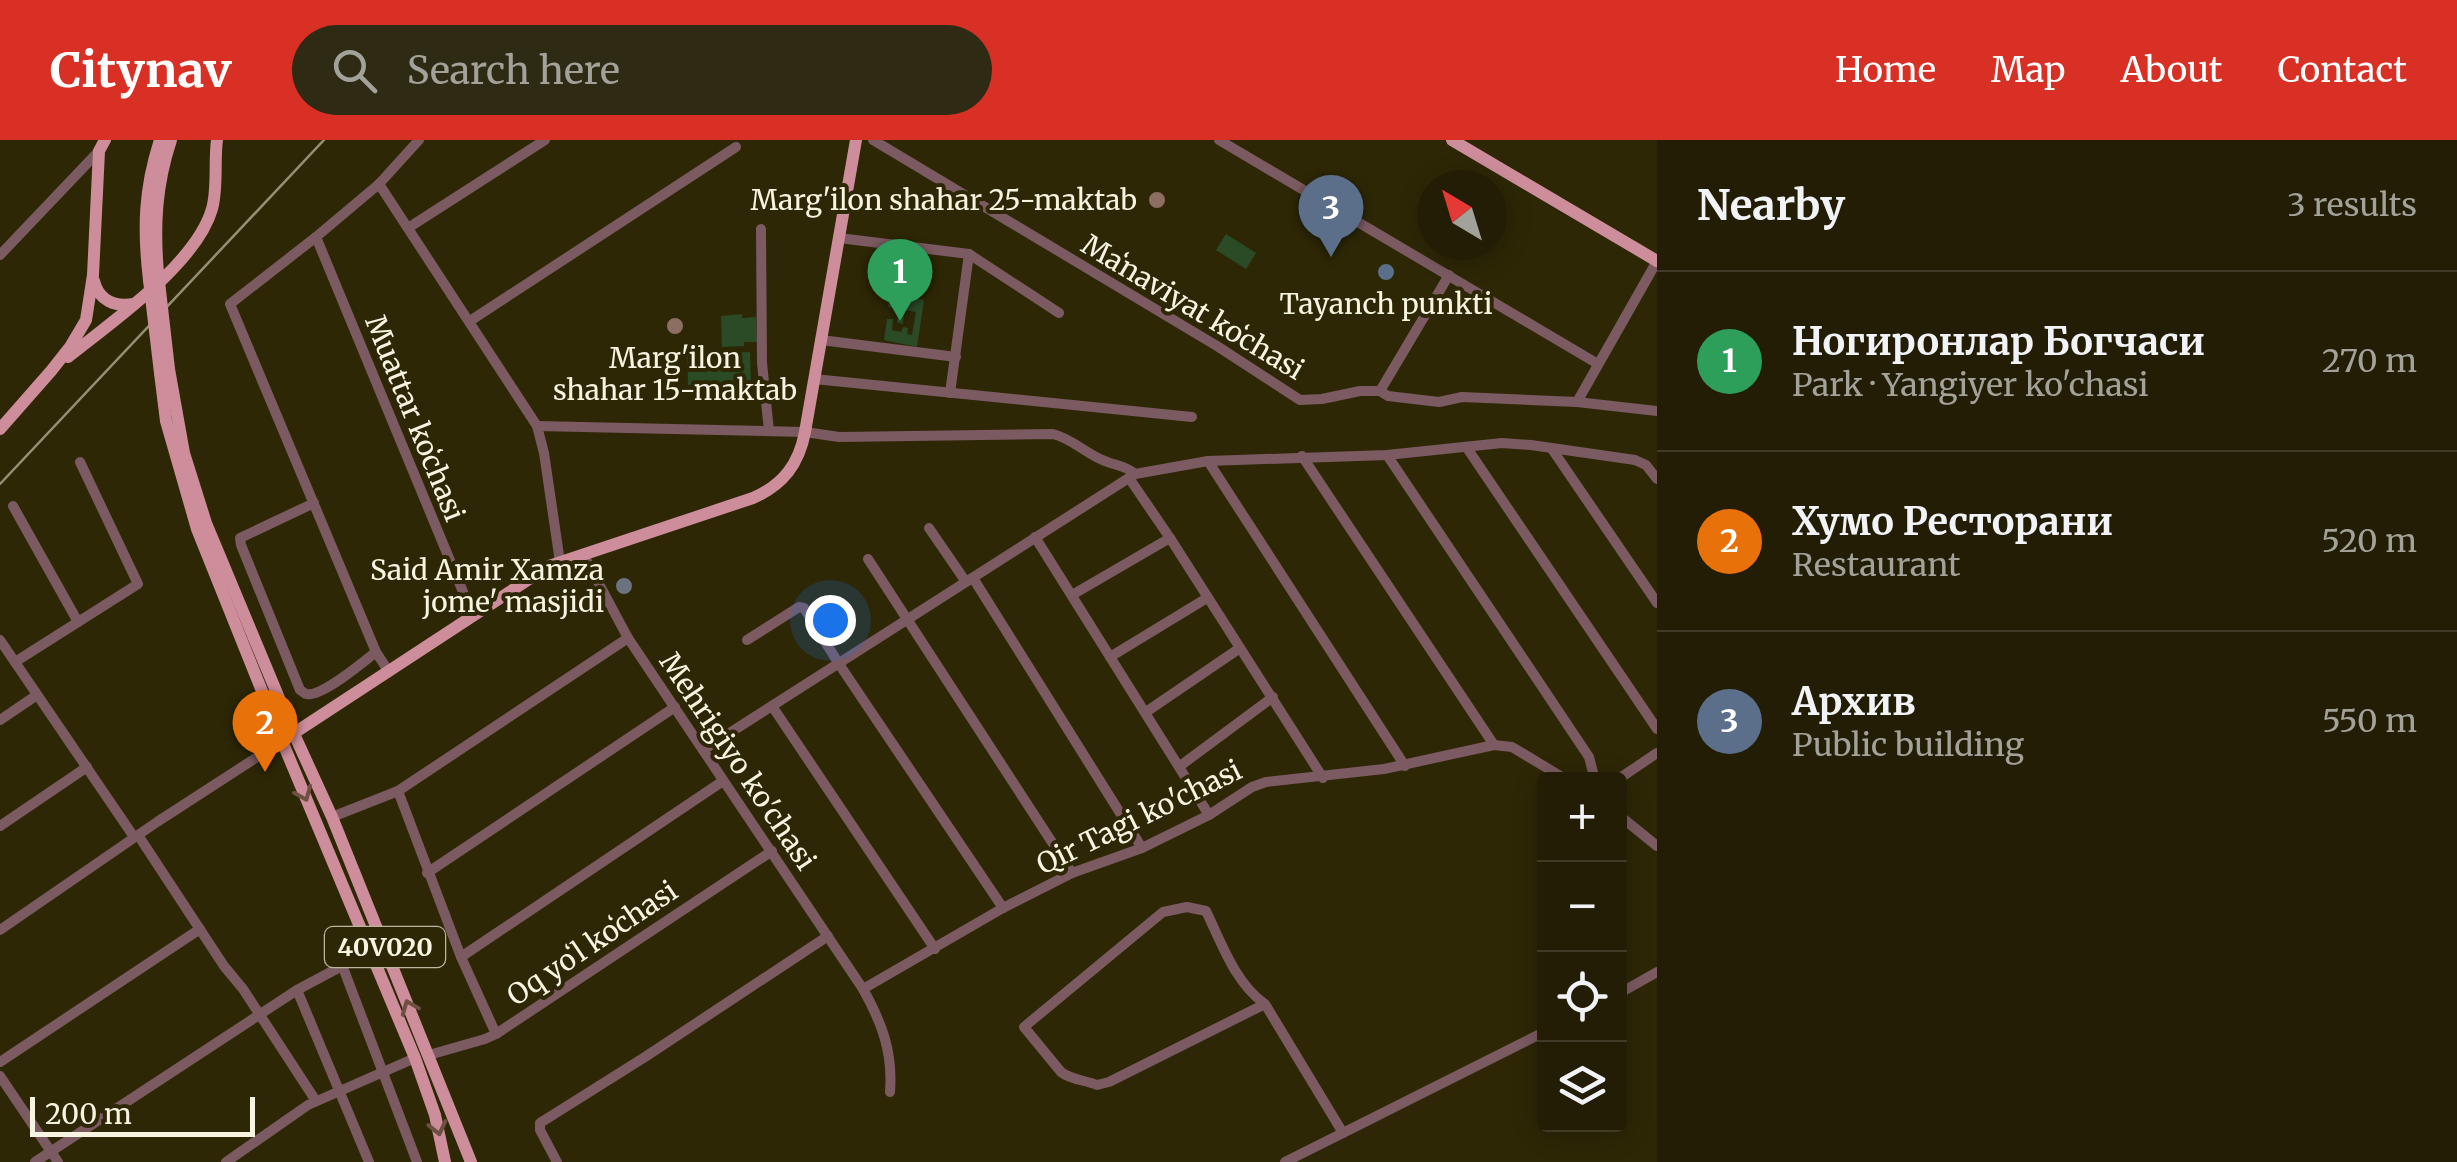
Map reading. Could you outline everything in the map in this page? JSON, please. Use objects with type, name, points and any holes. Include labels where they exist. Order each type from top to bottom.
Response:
[{"type":"main road","name":"40V020","points":[[160,140],[147,187],[144,218],[165,371],[166,421],[197,529],[288,737],[370,951],[472,1162]]},
{"type":"main road","name":"40V020","points":[[153,277],[160,174],[172,140]]},
{"type":"main road","points":[[51,371],[134,304],[198,239],[214,199],[217,140]]},
{"type":"main road","points":[[288,737],[549,566],[762,494],[788,474],[800,454],[805,432],[856,140]]},
{"type":"main road","points":[[1452,140],[1657,261]]},
{"type":"main road","points":[[0,429],[70,347],[86,320],[94,275],[102,146]]},
{"type":"main road","points":[[94,275],[96,289],[106,300],[134,304]]},
{"type":"main road","name":"40V020","points":[[288,737],[332,818],[422,1056],[445,1162]]},
{"type":"street","points":[[390,672],[376,652],[230,304],[378,184],[419,140]]},
{"type":"street","points":[[408,228],[545,140]]},
{"type":"street","name":"Maʻnaviyat koʻchasi","points":[[872,140],[1218,346],[1300,400],[1380,391],[1388,396],[1439,402],[1462,397],[1577,402],[1657,411]]},
{"type":"street","points":[[1219,140],[1598,364]]},
{"type":"street","points":[[0,256],[102,146]]},
{"type":"street","points":[[470,321],[736,146]]},
{"type":"street","points":[[70,183],[86,182],[97,196]]},
{"type":"street","points":[[378,184],[537,426],[560,562]]},
{"type":"street","points":[[761,229],[762,363],[769,432]]},
{"type":"street","name":"Muattar koʻchasi","points":[[316,237],[473,616]]},
{"type":"street","points":[[838,238],[969,254],[1058,313]]},
{"type":"street","points":[[950,392],[969,254]]},
{"type":"street","points":[[1577,402],[1657,261]]},
{"type":"street","points":[[1380,391],[1449,275]]},
{"type":"street","points":[[821,340],[956,357]]},
{"type":"street","points":[[814,379],[1192,417]]},
{"type":"street","points":[[537,426],[805,432],[839,438],[1053,434],[1068,438],[1094,456],[1123,466],[1132,476],[1324,778]]},
{"type":"street","points":[[703,750],[1132,476],[1208,461],[1387,455],[1502,444],[1634,460],[1646,465],[1657,479]]},
{"type":"street","points":[[1467,448],[1657,729]]},
{"type":"street","points":[[1552,450],[1657,602]]},
{"type":"street","points":[[1387,455],[1589,757],[1593,772]]},
{"type":"street","points":[[1302,456],[1494,745],[1512,747],[1554,772]]},
{"type":"street","points":[[1208,461],[1405,766]]},
{"type":"street","points":[[15,662],[138,584],[80,462]]},
{"type":"street","points":[[314,503],[240,538],[300,690],[312,694],[324,689],[376,652]]},
{"type":"street","points":[[13,506],[78,622]]},
{"type":"street","points":[[929,528],[969,580],[1142,848]]},
{"type":"street","points":[[1034,537],[1208,815]]},
{"type":"street","points":[[1072,595],[1170,538]]},
{"type":"street","name":"Mehrigiyo ko'chasi","points":[[583,554],[628,638],[864,989],[880,1020],[892,1068],[890,1092]]},
{"type":"street","points":[[868,559],[1072,873]]},
{"type":"street","points":[[1110,657],[1207,598]]},
{"type":"street","points":[[746,640],[798,607],[804,608],[1003,908]]},
{"type":"street","points":[[332,818],[398,791],[628,638]]},
{"type":"street","points":[[0,640],[243,989],[316,1101]]},
{"type":"street","points":[[1146,712],[1240,648]]},
{"type":"street","points":[[0,720],[37,695]]},
{"type":"street","points":[[1180,766],[1273,697]]},
{"type":"street","points":[[772,706],[936,948]]},
{"type":"street","points":[[427,874],[675,707]]},
{"type":"street","points":[[0,930],[288,737]]},
{"type":"street","name":"Qir Tagi ko'chasi","points":[[864,989],[1003,908],[1072,873],[1142,848],[1266,782],[1405,766],[1494,745]]},
{"type":"street","points":[[1627,773],[1657,753]]},
{"type":"street","points":[[0,826],[87,768]]},
{"type":"street","points":[[460,957],[723,780]]},
{"type":"street","points":[[398,791],[460,957],[496,1034]]},
{"type":"street","points":[[1627,822],[1657,846]]},
{"type":"street","name":"Oq yoʻl koʻchasi","points":[[226,1162],[316,1101],[422,1056],[496,1034],[772,850]]},
{"type":"street","points":[[1265,1004],[1097,1085],[1061,1072],[1024,1027],[1164,912],[1186,907],[1206,911],[1236,971],[1253,996],[1265,1004],[1343,1133]]},
{"type":"street","points":[[0,1062],[200,930]]},
{"type":"street","points":[[557,1162],[540,1123],[828,936]]},
{"type":"street","points":[[35,1162],[297,990],[370,951]]},
{"type":"street","points":[[342,965],[417,1162]]},
{"type":"street","points":[[1627,989],[1657,972]]},
{"type":"street","points":[[297,990],[369,1162]]},
{"type":"street","points":[[1285,1162],[1537,1036]]},
{"type":"street","points":[[0,1076],[58,1162]]},
{"type":"green space","points":[[1226,234],[1256,253],[1246,269],[1216,250]]},
{"type":"green space","points":[[890,295],[924,300],[917,347],[884,340],[887,319],[893,319],[892,330],[901,332],[903,327],[908,328],[907,334],[912,335],[916,312],[905,310],[903,324],[897,323],[899,305],[888,307]]},
{"type":"green space","points":[[742,314],[742,318],[756,317],[757,342],[722,347],[721,316]]},
{"type":"green space","points":[[750,352],[751,383],[688,385],[687,354]]},
{"type":"railway","points":[[0,484],[324,140]]},
{"type":"place","name":"Marg'ilon shahar 25-maktab","points":[[1157,200]]},
{"type":"place","name":"Архив","points":[[1331,257]]},
{"type":"place","name":"Tayanch punkti","points":[[1386,272]]},
{"type":"place","name":"Ногиронлар Богчаси","points":[[900,321]]},
{"type":"place","name":"Marg'ilon shahar 15-maktab","points":[[675,326]]},
{"type":"place","name":"Said Amir Xamza jome' masjidi","points":[[624,586]]},
{"type":"place","name":"Хумо Ресторани","points":[[265,772]]}]
